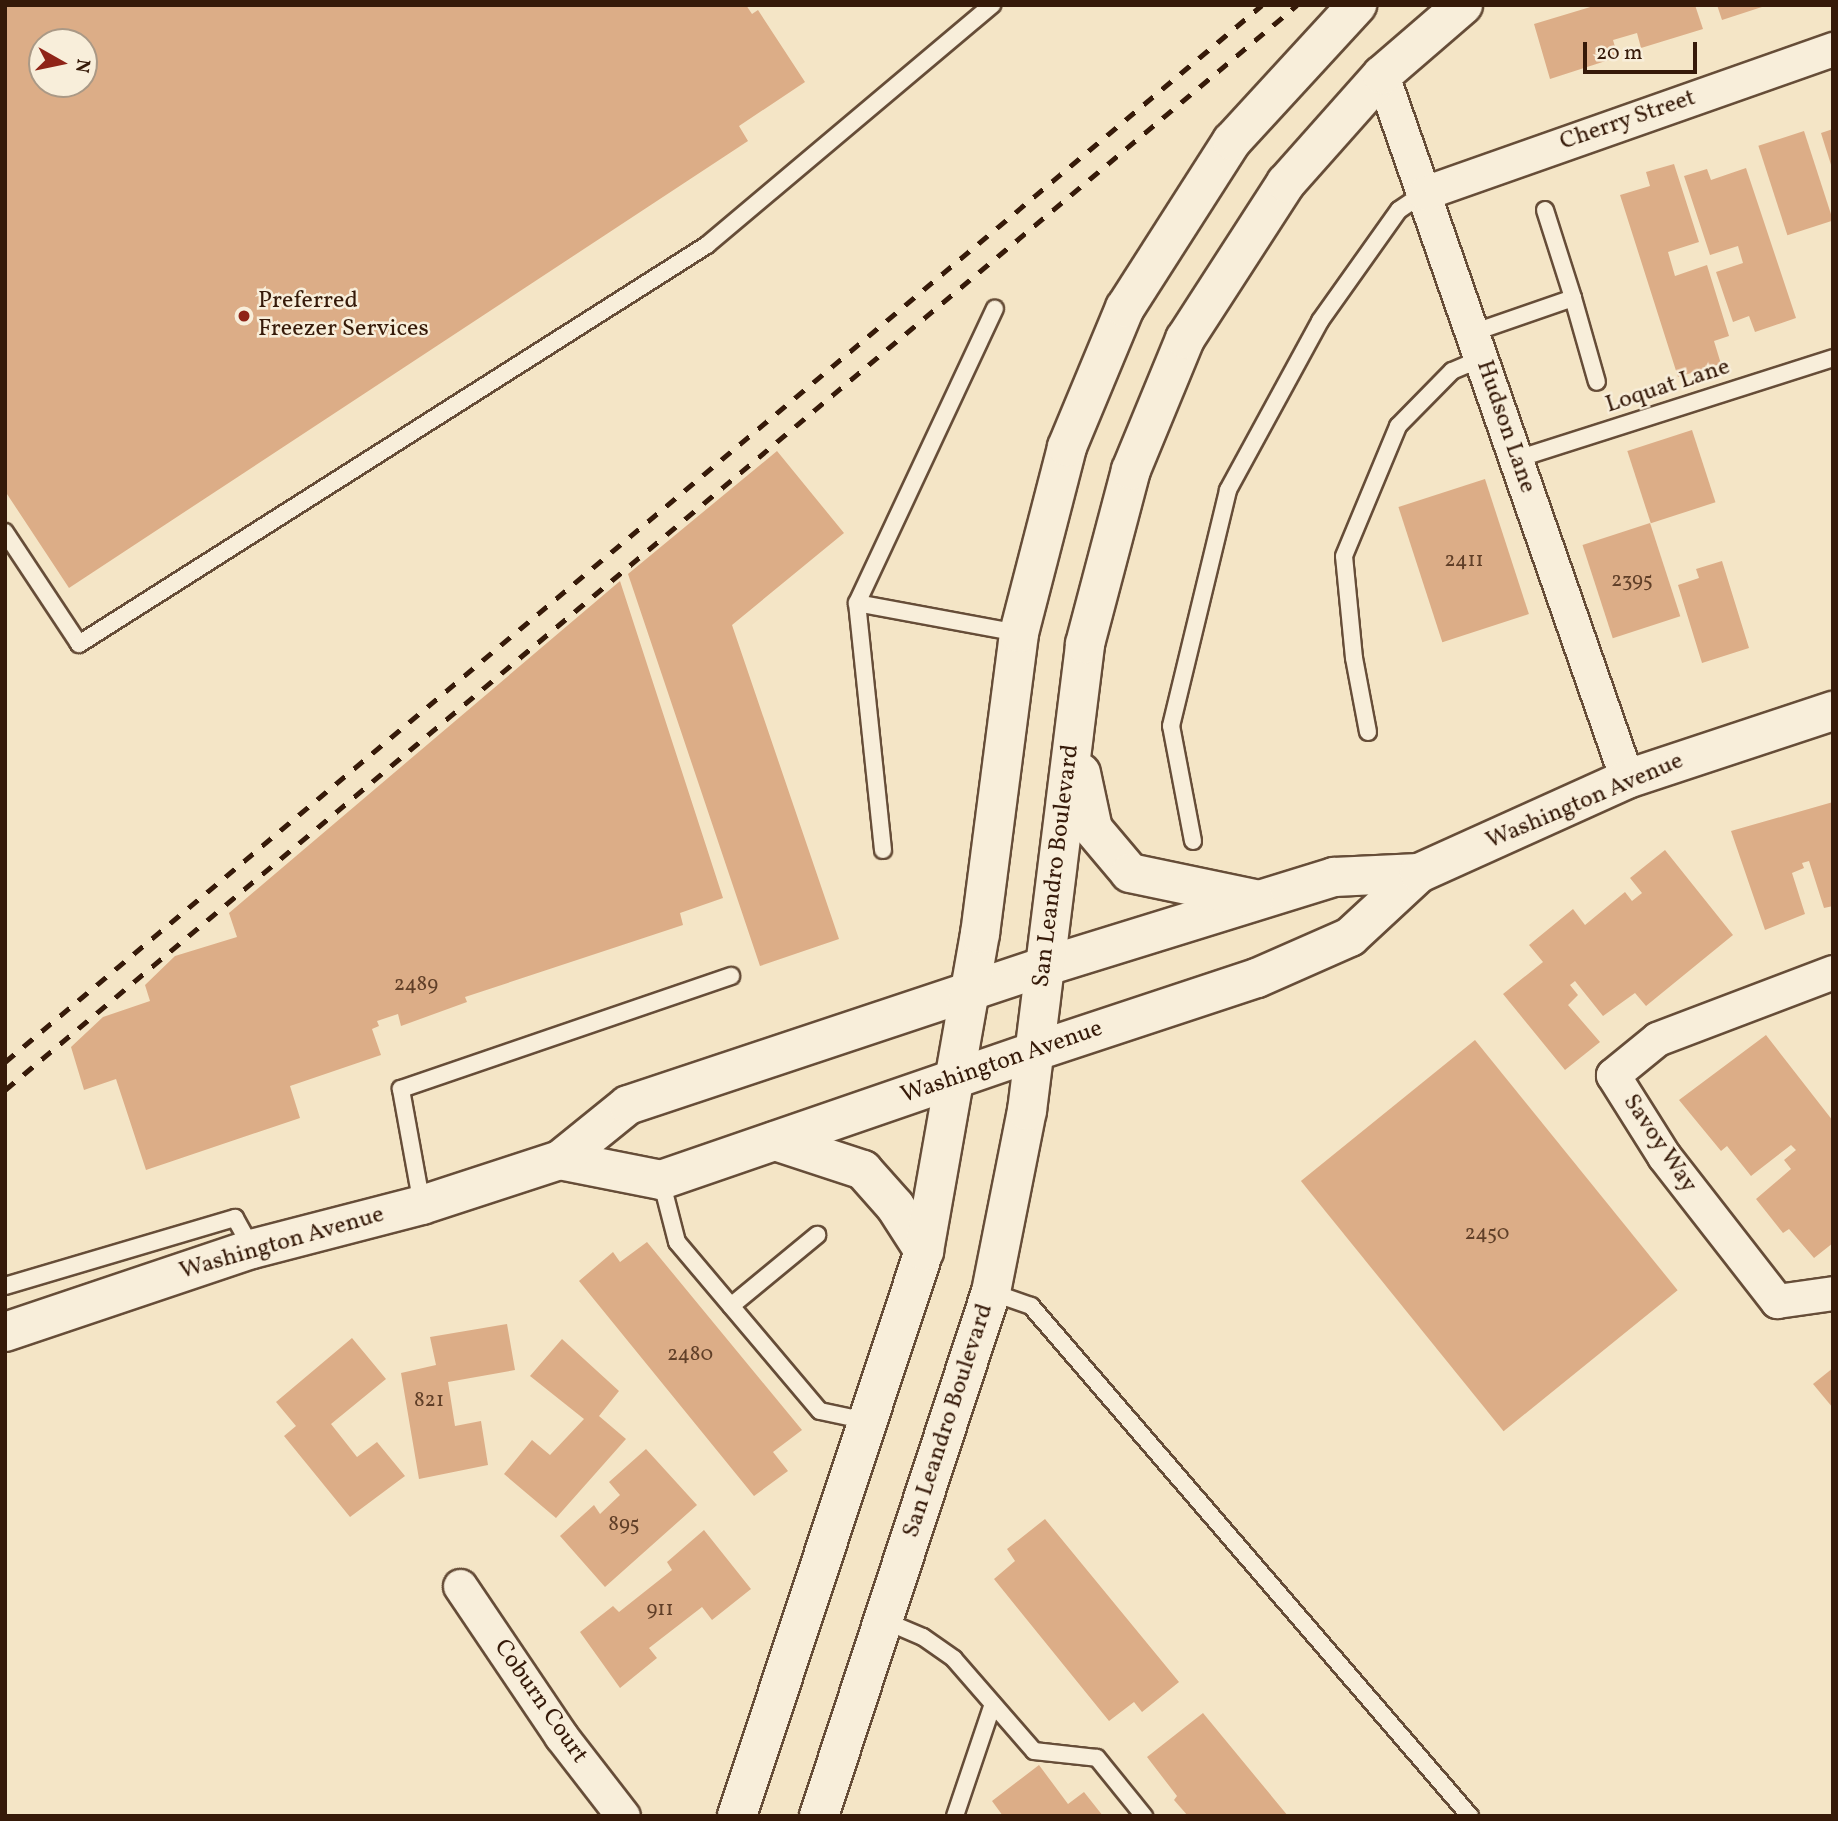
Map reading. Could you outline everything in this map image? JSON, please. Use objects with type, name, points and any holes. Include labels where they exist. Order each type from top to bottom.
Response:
[{"type":"main road","points":[[737,1816],[924,1251],[956,1078],[1019,633],[1067,447],[1125,308],[1232,141],[1357,5]]},
{"type":"main road","name":"San Leandro Boulevard","points":[[819,1816],[991,1292],[1027,1111],[1085,644],[1102,569],[1131,470],[1185,339],[1286,183],[1382,75],[1463,5]]},
{"type":"main road","name":"Washington Avenue","points":[[560,1160],[661,1180],[1256,978],[1350,937],[1419,873],[1627,779],[1833,711]]},
{"type":"main road","points":[[1074,740],[1093,829],[1130,873],[1254,899]]},
{"type":"main road","name":"Washington Avenue","points":[[5,1332],[251,1249],[422,1205],[560,1160],[628,1105],[969,991],[1254,899],[1334,877],[1419,873]]},
{"type":"main road","points":[[775,1141],[863,1170],[895,1206],[924,1251]]},
{"type":"street","name":"Cherry Street","points":[[1424,193],[1833,49]]},
{"type":"street","name":"Hudson Lane","points":[[1382,75],[1627,779]]},
{"type":"street","name":"Savoy Way","points":[[1833,971],[1657,1039],[1613,1075],[1739,1258],[1777,1301],[1833,1293]]},
{"type":"street","name":"Coburn Court","points":[[460,1586],[561,1736],[623,1816]]},
{"type":"lane","points":[[5,532],[79,644],[707,245],[992,5]]},
{"type":"lane","points":[[1193,841],[1171,726],[1228,490],[1320,321],[1399,210],[1424,193]]},
{"type":"lane","points":[[1545,211],[1597,382]]},
{"type":"lane","points":[[1368,732],[1354,658],[1344,556],[1398,426],[1477,345],[1573,298]]},
{"type":"lane","points":[[883,850],[858,604],[995,309]]},
{"type":"lane","name":"Loquat Lane","points":[[1517,459],[1833,358]]},
{"type":"lane","points":[[858,604],[1019,633]]},
{"type":"lane","points":[[422,1205],[401,1089],[731,976]]},
{"type":"lane","points":[[661,1180],[677,1242],[820,1410],[867,1420]]},
{"type":"lane","points":[[5,1286],[235,1217],[251,1249]]},
{"type":"lane","points":[[732,1306],[817,1235]]},
{"type":"lane","points":[[991,1292],[1031,1306],[1470,1816]]},
{"type":"lane","points":[[883,1620],[923,1637],[954,1659],[1034,1751],[1097,1758],[1144,1816]]},
{"type":"lane","points":[[955,1816],[993,1704]]},
{"type":"building","name":"Preferred Freezer Services","points":[[5,5],[746,5],[752,14],[758,10],[805,82],[739,126],[748,141],[69,588],[5,491]]},
{"type":"building","points":[[1597,5],[1695,5],[1703,29],[1641,48],[1637,33],[1613,40],[1618,57],[1550,79],[1534,24]]},
{"type":"building","points":[[1717,5],[1765,5],[1765,6],[1722,20]]},
{"type":"building","points":[[1833,129],[1833,167],[1832,168],[1821,133]]},
{"type":"building","points":[[1804,131],[1833,220],[1787,235],[1758,146]]},
{"type":"building","points":[[1674,164],[1699,242],[1668,252],[1675,276],[1707,265],[1729,336],[1714,341],[1721,364],[1678,377],[1620,195],[1650,186],[1646,172]]},
{"type":"building","points":[[1746,168],[1796,318],[1755,332],[1749,316],[1733,322],[1716,272],[1743,263],[1738,246],[1710,255],[1684,176],[1707,169],[1711,180]]},
{"type":"building","points":[[1692,430],[1715,502],[1651,523],[1627,451]]},
{"type":"building","points":[[777,451],[844,533],[732,625],[839,939],[760,966],[628,574]]},
{"type":"building","points":[[1485,479],[1529,614],[1442,642],[1398,507]]},
{"type":"building","points":[[1650,523],[1680,616],[1613,638],[1582,545]]},
{"type":"building","points":[[1722,561],[1749,648],[1702,663],[1678,585],[1699,578],[1696,569]]},
{"type":"building","points":[[620,581],[723,898],[680,913],[683,925],[465,997],[467,1002],[401,1026],[398,1014],[377,1021],[379,1026],[372,1029],[381,1055],[290,1086],[300,1118],[146,1170],[116,1079],[84,1090],[71,1047],[103,1017],[150,1001],[145,985],[175,956],[237,937],[229,913]]},
{"type":"building","points":[[1833,802],[1833,906],[1824,908],[1809,861],[1802,863],[1804,868],[1792,873],[1805,914],[1765,930],[1731,831]]},
{"type":"building","points":[[1665,850],[1733,935],[1646,1006],[1635,993],[1603,1016],[1575,981],[1570,985],[1578,995],[1568,1005],[1600,1042],[1565,1070],[1503,994],[1543,962],[1529,945],[1573,909],[1585,925],[1625,892],[1632,901],[1642,893],[1630,878]]},
{"type":"building","points":[[1766,1035],[1833,1121],[1833,1243],[1814,1258],[1789,1229],[1783,1233],[1756,1199],[1791,1169],[1784,1160],[1796,1150],[1791,1145],[1751,1176],[1727,1146],[1721,1151],[1679,1100]]},
{"type":"building","points":[[1475,1040],[1678,1290],[1504,1431],[1301,1181]]},
{"type":"building","points":[[647,1242],[802,1430],[773,1452],[788,1471],[754,1496],[579,1281],[613,1252],[620,1262]]},
{"type":"building","points":[[507,1324],[515,1370],[448,1382],[455,1426],[481,1421],[488,1465],[419,1479],[401,1373],[436,1365],[430,1337]]},
{"type":"building","points":[[352,1338],[386,1379],[331,1424],[357,1457],[377,1442],[405,1476],[350,1517],[284,1436],[296,1426],[276,1402]]},
{"type":"building","points":[[562,1339],[619,1391],[599,1416],[626,1439],[556,1518],[504,1474],[532,1440],[550,1455],[584,1419],[530,1376]]},
{"type":"building","points":[[1833,1368],[1833,1408],[1813,1384]]},
{"type":"building","points":[[646,1449],[697,1505],[605,1587],[560,1536],[594,1505],[600,1514],[620,1495],[609,1482]]},
{"type":"building","points":[[1045,1519],[1179,1682],[1142,1712],[1134,1702],[1109,1721],[994,1579],[1015,1561],[1007,1549]]},
{"type":"building","points":[[704,1530],[751,1589],[712,1620],[702,1607],[649,1648],[657,1658],[620,1688],[580,1632],[613,1606],[619,1612],[672,1570],[667,1562]]},
{"type":"building","points":[[1203,1713],[1288,1816],[1188,1816],[1174,1800],[1177,1796],[1147,1757]]},
{"type":"building","points":[[1039,1765],[1068,1804],[1084,1792],[1103,1816],[1003,1816],[992,1801]]},
{"type":"railway","points":[[5,1062],[1262,5]]},
{"type":"railway","points":[[5,1090],[1297,5]]},
{"type":"place","name":"Preferred Freezer Services","points":[[244,316]]}]
